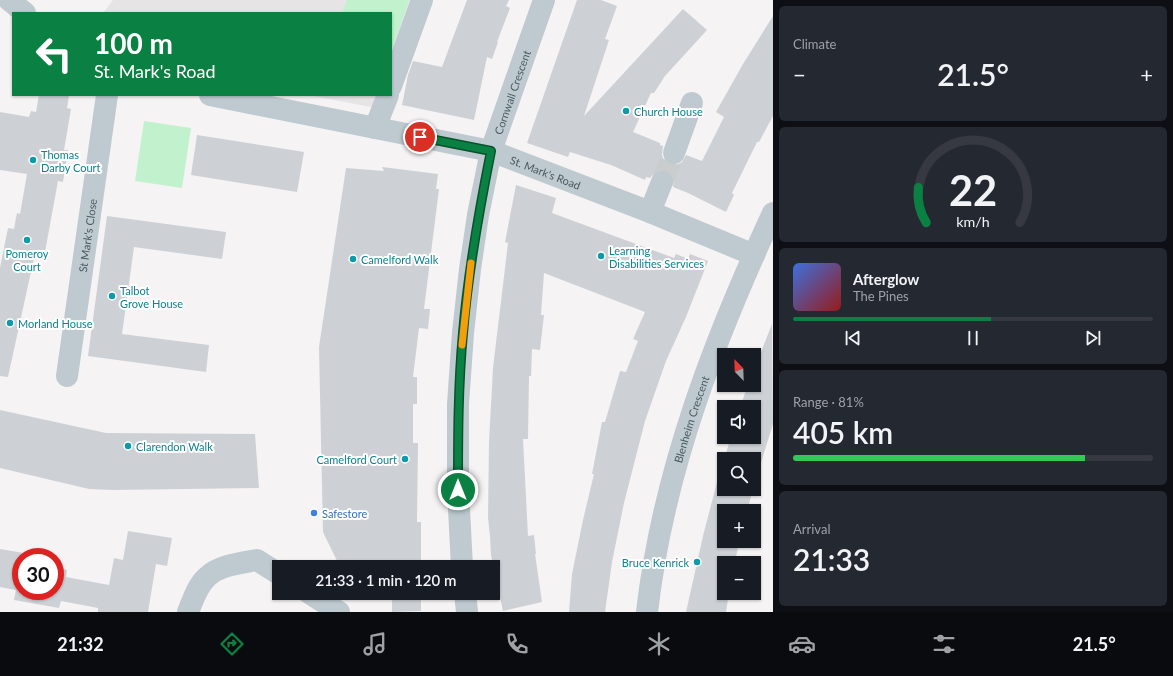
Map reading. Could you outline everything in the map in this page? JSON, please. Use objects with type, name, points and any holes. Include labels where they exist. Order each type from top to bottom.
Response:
[{"type":"street","points":[[9,0],[24,12]]},
{"type":"street","points":[[392,83],[422,0]]},
{"type":"street","name":"Cornwall Crescent","points":[[462,560],[458,490],[458,404],[463,333],[478,215],[491,151],[544,0]]},
{"type":"street","name":"St Mark's Close","points":[[67,376],[107,96]]},
{"type":"street","name":"St. Mark's Road","points":[[215,96],[491,151],[650,212],[754,255]]},
{"type":"street","points":[[375,128],[388,96]]},
{"type":"street","points":[[674,153],[692,103]]},
{"type":"street","points":[[650,212],[662,182]]},
{"type":"street","name":"Blenheim Crescent","points":[[647,612],[650,586],[668,493],[681,444],[727,317],[773,213]]},
{"type":"street","points":[[188,612],[196,592],[207,576],[226,566],[257,560],[272,570]]},
{"type":"street","points":[[320,600],[339,612]]},
{"type":"street","points":[[466,600],[467,612]]},
{"type":"shaded area","points":[[113,0],[413,0],[392,62],[392,12],[104,12]]},
{"type":"shaded area","points":[[313,96],[381,96],[376,108]]},
{"type":"green space","points":[[347,0],[409,0],[392,49],[392,12],[342,12]]},
{"type":"green space","points":[[144,121],[191,128],[182,188],[135,181]]},
{"type":"building","points":[[467,0],[509,0],[506,6],[510,8],[492,59],[487,57],[474,120],[402,105],[408,75],[413,61],[442,67]]},
{"type":"building","points":[[577,0],[601,0],[617,6],[605,39],[609,40],[584,116],[683,9],[707,30],[665,76],[654,93],[651,93],[633,132],[660,143],[660,145],[663,146],[662,155],[664,161],[669,165],[676,165],[682,162],[686,155],[702,161],[724,117],[716,112],[743,64],[773,16],[773,116],[759,142],[757,142],[732,193],[734,195],[726,212],[673,187],[674,180],[672,174],[666,170],[655,172],[650,178],[646,177],[645,180],[611,165],[570,152],[568,157],[527,143]]},
{"type":"building","points":[[39,96],[69,96],[67,108],[71,109],[64,150],[68,150],[63,182],[58,181],[45,252],[41,251],[39,259],[34,258],[8,377],[0,376],[0,268],[8,228],[14,229],[17,213],[20,214],[27,174],[0,170],[0,112],[29,117],[31,111],[36,112]]},
{"type":"building","points":[[197,135],[304,152],[297,192],[191,175]]},
{"type":"building","points":[[382,167],[438,174],[436,189],[439,189],[424,309],[430,309],[428,329],[419,328],[413,377],[417,377],[417,404],[413,404],[413,443],[418,443],[417,522],[421,522],[421,560],[337,560],[323,532],[319,347],[346,168],[384,171]]},
{"type":"building","points":[[516,185],[556,198],[552,213],[674,258],[676,254],[688,259],[690,254],[708,261],[686,317],[666,361],[645,421],[624,503],[612,562],[605,612],[569,612],[572,574],[594,474],[592,474],[602,422],[605,422],[620,371],[626,372],[638,341],[633,339],[645,312],[544,273],[541,315],[544,315],[540,350],[532,349],[531,376],[529,376],[528,439],[523,439],[528,536],[534,535],[535,554],[542,602],[503,611],[500,597],[500,560],[492,560],[488,518],[489,442],[493,368],[508,243],[505,242]]},
{"type":"building","name":"Talbot Grove House","points":[[107,216],[226,232],[222,259],[134,247],[122,334],[209,345],[206,372],[88,356]]},
{"type":"building","points":[[772,324],[773,424],[761,463],[761,452],[726,452],[729,444],[761,444],[761,400],[743,400],[745,392],[761,392],[761,352]]},
{"type":"building","name":"Clarendon Walk","points":[[0,410],[106,433],[255,434],[259,488],[89,489],[0,468]]},
{"type":"building","points":[[717,482],[717,496],[751,496],[749,504],[717,504],[717,548],[738,548],[736,556],[717,556],[717,600],[728,600],[726,612],[686,612]]},
{"type":"building","points":[[128,531],[172,538],[167,566],[156,564],[148,612],[98,612],[98,608],[61,601],[59,608],[14,600],[64,600],[64,570],[67,570],[66,577],[109,585],[114,558],[123,560]]},
{"type":"building","points":[[0,549],[12,551],[12,589],[0,587]]},
{"type":"building","points":[[392,600],[421,600],[421,611],[392,612]]},
{"type":"tunnel","points":[[662,182],[674,153]]},
{"type":"slow traffic","points":[[462,345],[471,263]]},
{"type":"place","name":"Church House","points":[[626,111]]},
{"type":"place","name":"Thomas Darby Court","points":[[33,160]]},
{"type":"place","name":"Pomeroy Court","points":[[27,240]]},
{"type":"place","name":"Learning Disabilities Services","points":[[601,256]]},
{"type":"place","name":"Camelford Walk","points":[[353,259]]},
{"type":"place","name":"Talbot Grove House","points":[[112,296]]},
{"type":"place","name":"Morland House","points":[[10,323]]},
{"type":"place","name":"Clarendon Walk","points":[[128,446]]},
{"type":"place","name":"Camelford Court","points":[[405,459]]},
{"type":"place","name":"Safestore","points":[[314,513]]},
{"type":"place","name":"Bruce Kenrick","points":[[697,562]]},
{"type":"route","points":[[420,137],[491,151],[478,215],[463,333],[458,404],[458,490]]}]
